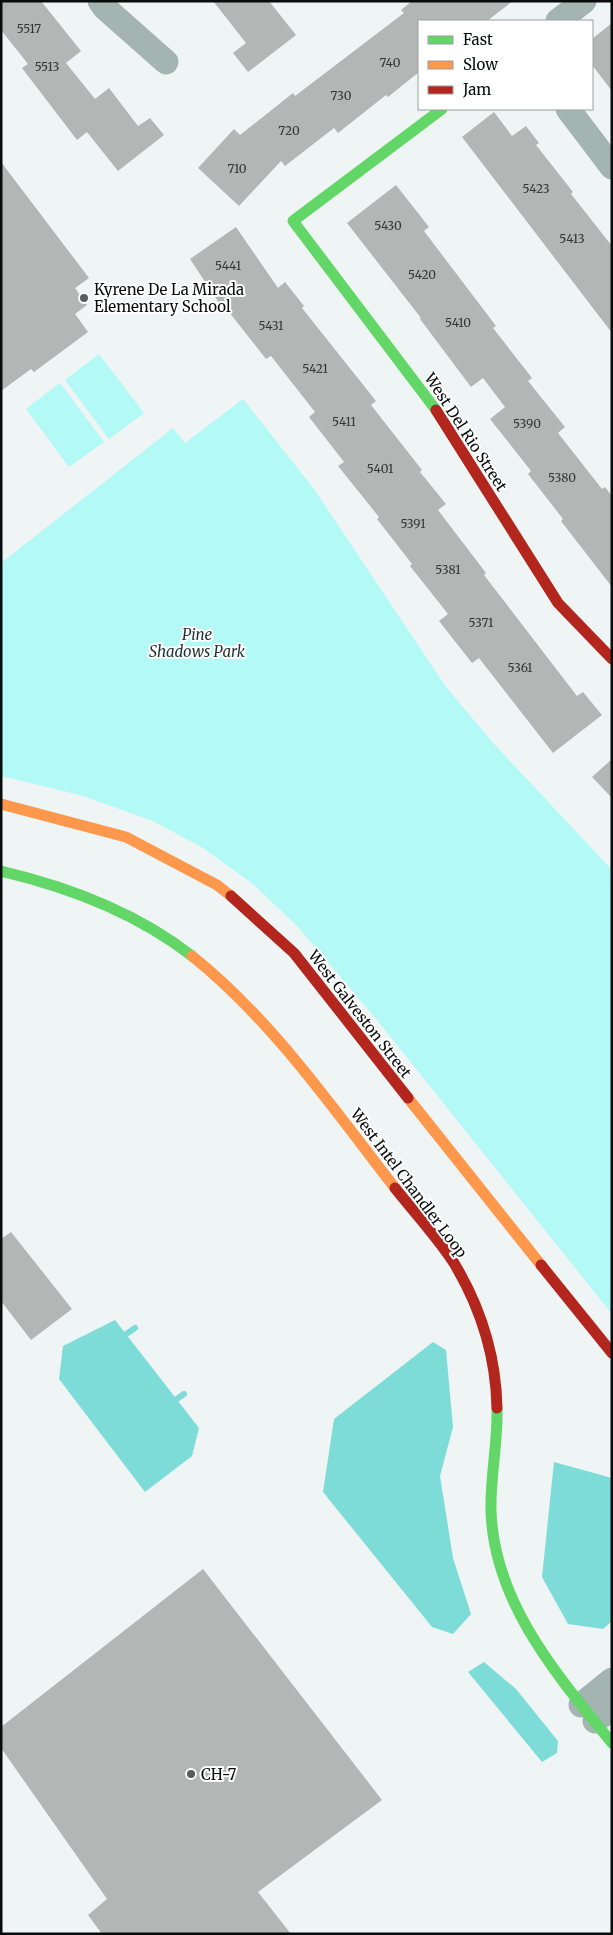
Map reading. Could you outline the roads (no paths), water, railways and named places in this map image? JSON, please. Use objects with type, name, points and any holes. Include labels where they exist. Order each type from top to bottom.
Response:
[{"type":"street","points":[[100,1],[105,8],[166,62]]},
{"type":"street","points":[[559,20],[584,1]]},
{"type":"street","name":"West Del Rio Street","points":[[441,110],[293,222],[437,411],[558,603],[612,659]]},
{"type":"street","points":[[569,110],[612,167]]},
{"type":"street","name":"West Galveston Street","points":[[1,804],[126,836],[217,885],[243,905],[294,953],[337,1010],[612,1354]]},
{"type":"street","name":"West Intel Chandler Loop","points":[[1,872],[44,881],[79,893],[124,913],[170,940],[218,978],[238,996],[276,1038],[453,1262],[484,1326],[492,1362],[497,1422],[492,1523],[497,1552],[507,1587],[528,1631],[543,1656],[596,1711],[612,1743]]},
{"type":"street","points":[[596,1711],[612,1680]]},
{"type":"waterway","points":[[119,1339],[135,1328]]},
{"type":"waterway","points":[[171,1403],[184,1394]]},
{"type":"place","name":"Kyrene De La Mirada Elementary School","points":[[84,298]]},
{"type":"place","name":"CH-7","points":[[191,1774]]},
{"type":"park label","name":"Pine Shadows Park","points":[[197,642]]}]
